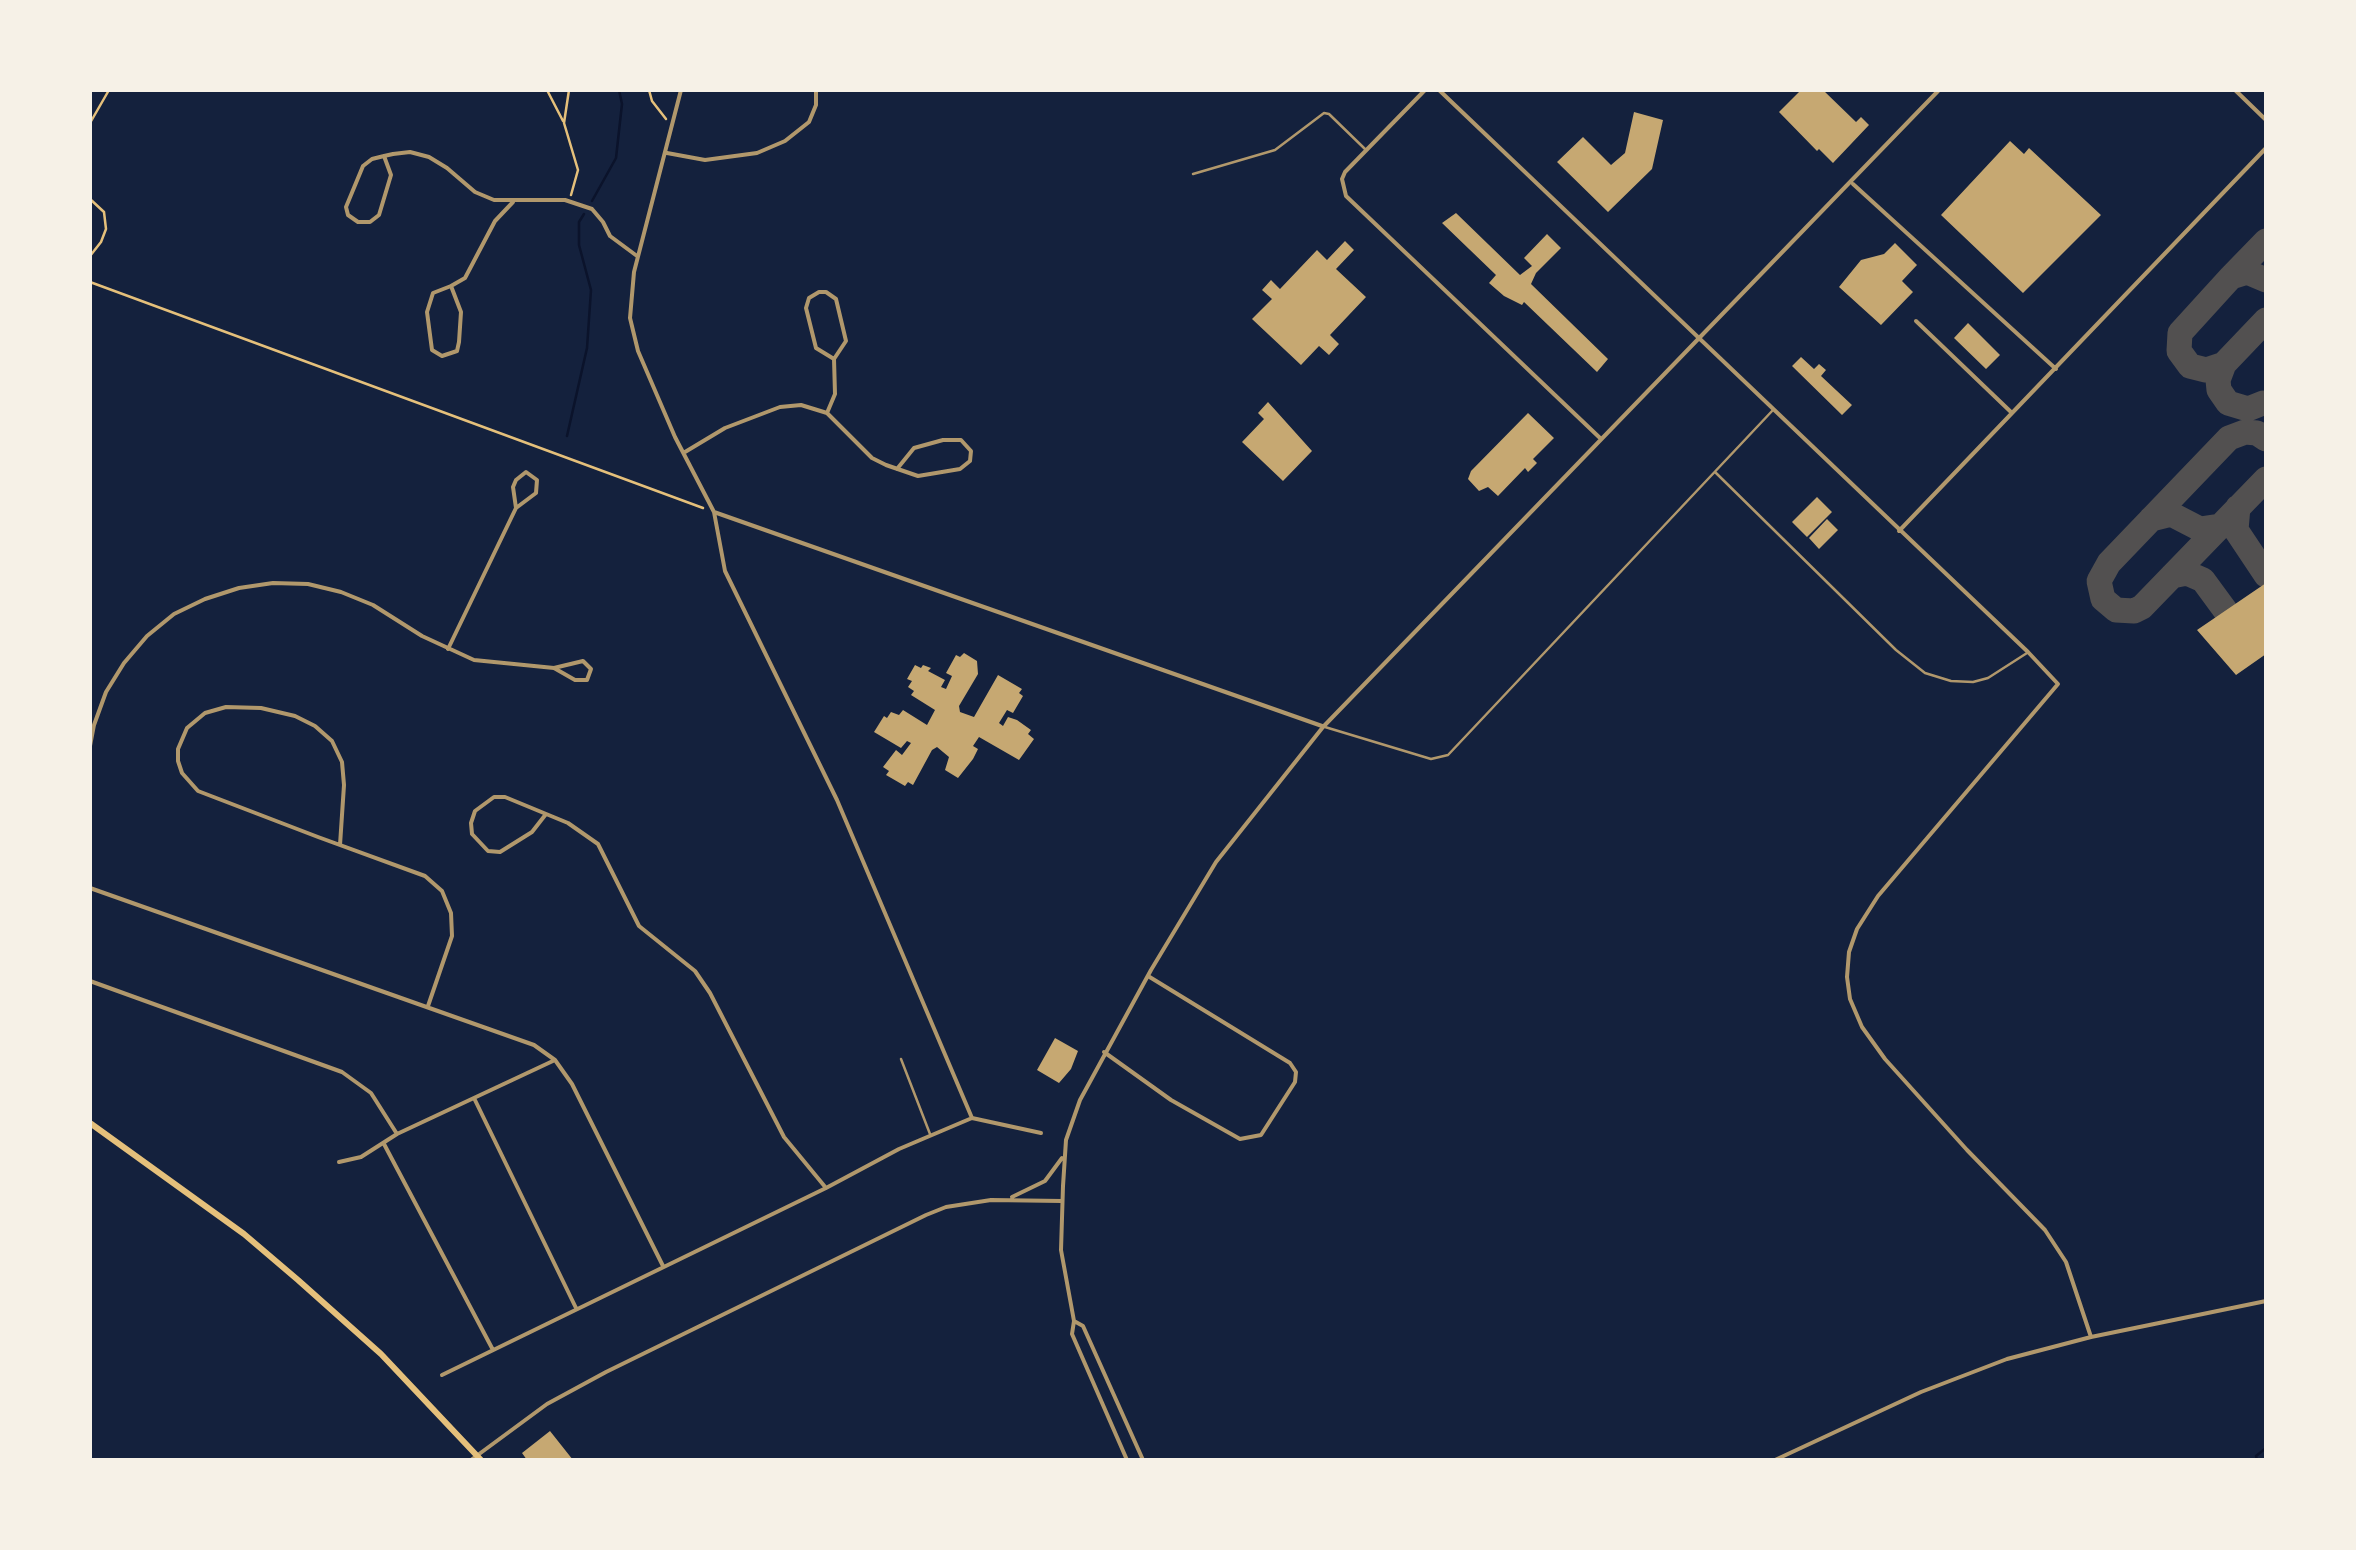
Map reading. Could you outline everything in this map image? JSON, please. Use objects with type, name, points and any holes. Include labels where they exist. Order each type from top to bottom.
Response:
[{"type":"main road","points":[[90,1123],[244,1234],[298,1280],[381,1354],[477,1459]]},
{"type":"street","points":[[681,90],[637,256],[630,318],[638,352],[714,512],[725,571],[837,800],[972,1118]]},
{"type":"street","points":[[667,153],[705,160],[734,158],[771,147],[809,122],[816,90]]},
{"type":"street","points":[[1425,90],[1345,172],[1346,196],[1601,439]]},
{"type":"street","points":[[1439,90],[2058,684],[1878,896],[1857,929],[1846,977],[1850,999],[1862,1026],[1885,1059],[2045,1230],[2066,1262],[2091,1337]]},
{"type":"street","points":[[1127,1460],[1072,1334],[1074,1320],[1061,1250],[1062,1201],[1066,1140],[1080,1100],[1148,976],[1216,862],[1323,726],[1940,90]]},
{"type":"street","points":[[2236,90],[2266,120]]},
{"type":"street","points":[[1900,530],[2266,148]]},
{"type":"street","points":[[384,156],[391,176],[380,215],[370,222],[358,222],[348,215],[346,208],[362,166],[372,159],[384,156],[410,152],[447,168],[475,192],[494,200],[570,201],[592,209],[610,236],[637,256]]},
{"type":"street","points":[[1851,182],[2056,369]]},
{"type":"street","points":[[451,286],[461,312],[460,342],[457,351],[442,356],[432,350],[427,312],[433,294],[465,278],[495,221],[514,202]]},
{"type":"street","points":[[827,414],[835,394],[834,359],[846,342],[836,299],[819,292],[810,298],[806,308],[816,348],[834,359]]},
{"type":"street","points":[[1916,321],[2012,413]]},
{"type":"street","points":[[684,452],[726,428],[780,407],[801,406],[827,414],[872,458],[898,469],[918,476],[960,469],[970,461],[971,451],[961,440],[943,440],[914,448],[898,469]]},
{"type":"street","points":[[448,649],[516,508],[536,492],[537,480],[526,472],[513,488],[516,508]]},
{"type":"street","points":[[714,512],[1323,726]]},
{"type":"street","points":[[90,746],[106,692],[147,636],[174,614],[239,588],[273,583],[308,584],[373,605],[448,649],[485,663],[554,668],[583,660],[591,669],[587,680],[576,680],[554,668]]},
{"type":"street","points":[[340,845],[344,773],[338,751],[324,732],[295,716],[261,708],[226,707],[205,713],[187,728],[181,738],[178,761],[182,773],[198,791],[340,845],[424,876],[442,891],[451,912],[452,936],[428,1006]]},
{"type":"street","points":[[546,814],[532,832],[500,852],[488,851],[472,834],[475,810],[494,797],[516,800],[577,828],[598,844],[639,926],[696,971],[784,1137],[826,1188]]},
{"type":"street","points":[[90,888],[522,1040],[555,1060],[572,1084],[663,1266]]},
{"type":"street","points":[[1104,1052],[1171,1100],[1240,1139],[1261,1136],[1295,1082],[1296,1072],[1290,1062],[1148,976]]},
{"type":"street","points":[[90,981],[342,1072],[371,1093],[397,1134]]},
{"type":"street","points":[[338,1162],[361,1156],[397,1134],[555,1060]]},
{"type":"street","points":[[474,1098],[576,1308]]},
{"type":"street","points":[[442,1375],[972,1118],[1041,1133]]},
{"type":"street","points":[[384,1144],[493,1350]]},
{"type":"street","points":[[1006,1199],[1045,1181],[1065,1154]]},
{"type":"street","points":[[477,1459],[547,1404],[946,1207],[1006,1199],[1062,1201]]},
{"type":"street","points":[[1775,1460],[1921,1392],[2006,1360],[2091,1337],[2266,1301]]},
{"type":"street","points":[[1074,1320],[1083,1326],[1143,1460]]},
{"type":"lane","points":[[1193,174],[1276,150],[1324,113],[1366,150]]},
{"type":"lane","points":[[1323,726],[1432,759],[1448,755],[1774,409]]},
{"type":"lane","points":[[1714,471],[1896,650],[1925,673],[1951,682],[1973,682],[2000,672],[2028,652]]},
{"type":"lane","points":[[901,1060],[930,1136]]},
{"type":"path","points":[[90,123],[109,90]]},
{"type":"path","points":[[547,90],[564,123],[578,170],[570,201]]},
{"type":"path","points":[[564,123],[569,90]]},
{"type":"path","points":[[649,90],[673,129]]},
{"type":"path","points":[[90,199],[104,212],[106,229],[90,256]]},
{"type":"path","points":[[90,282],[714,512]]},
{"type":"building","points":[[1801,90],[1823,90],[1856,122],[1861,117],[1869,125],[1833,163],[1779,112]]},
{"type":"building","points":[[1634,112],[1663,120],[1652,169],[1608,212],[1557,162],[1583,137],[1611,165],[1625,153]]},
{"type":"building","points":[[2010,141],[2024,154],[2029,148],[2101,215],[2023,293],[1941,215]]},
{"type":"building","points":[[1456,213],[1520,275],[1532,266],[1524,258],[1547,234],[1561,248],[1536,273],[1531,284],[1608,359],[1597,372],[1524,302],[1522,305],[1504,296],[1489,283],[1496,275],[1442,223]]},
{"type":"building","points":[[1345,241],[1354,250],[1336,269],[1366,297],[1330,335],[1339,344],[1329,355],[1319,346],[1301,365],[1252,319],[1272,299],[1262,290],[1271,280],[1280,289],[1317,250],[1327,260]]},
{"type":"building","points":[[1895,243],[1917,265],[1902,281],[1913,292],[1881,325],[1839,287],[1861,260],[1884,254]]},
{"type":"building","points":[[1968,323],[2000,355],[1986,369],[1954,338]]},
{"type":"building","points":[[1801,357],[1814,369],[1819,364],[1826,370],[1821,376],[1852,405],[1842,415],[1792,366]]},
{"type":"building","points":[[1268,402],[1312,451],[1283,481],[1242,442],[1264,419],[1258,413]]},
{"type":"building","points":[[1528,413],[1554,438],[1533,459],[1537,463],[1528,472],[1525,468],[1498,496],[1488,487],[1479,491],[1468,479],[1471,471]]},
{"type":"building","points":[[1817,497],[1832,512],[1807,537],[1792,522]]},
{"type":"building","points":[[1827,519],[1838,530],[1819,549],[1809,538]]},
{"type":"building","points":[[2266,583],[2266,654],[2236,675],[2197,630]]},
{"type":"building","points":[[964,653],[977,661],[978,674],[959,706],[960,712],[974,717],[998,675],[1022,689],[1019,693],[1023,696],[1013,713],[1007,710],[999,723],[1003,726],[1008,717],[1017,720],[1031,730],[1028,734],[1034,739],[1019,760],[979,737],[973,746],[978,749],[973,759],[958,778],[945,770],[949,757],[937,747],[913,785],[908,782],[905,786],[886,775],[889,771],[883,767],[896,750],[902,755],[911,743],[907,741],[901,748],[874,732],[884,716],[887,718],[891,712],[899,715],[903,710],[927,725],[935,710],[911,695],[914,691],[908,687],[912,681],[907,679],[915,665],[923,665],[945,680],[941,687],[946,689],[952,676],[946,673],[956,655]]},
{"type":"building","points":[[1055,1038],[1078,1051],[1071,1069],[1059,1083],[1037,1070]]},
{"type":"building","points":[[550,1431],[573,1460],[527,1460],[522,1453]]},
{"type":"waterway","points":[[592,201],[616,158],[622,104],[619,90]]},
{"type":"waterway","points":[[567,436],[587,348],[591,290],[579,245],[579,222],[584,214]]},
{"type":"waterway","points":[[2257,1460],[2256,1456],[2266,1448]]},
{"type":"taxiway","points":[[2231,277],[2266,241]]},
{"type":"taxiway","points":[[2224,364],[2206,370],[2190,366],[2179,351],[2180,333],[2231,277],[2247,272],[2266,280]]},
{"type":"taxiway","points":[[2263,403],[2248,409],[2228,403],[2219,390],[2218,380],[2224,364],[2266,320]]},
{"type":"taxiway","points":[[2266,439],[2245,432],[2229,438],[2109,563],[2099,581],[2103,599],[2116,610],[2134,611],[2142,607],[2266,479]]},
{"type":"taxiway","points":[[2238,507],[2236,530],[2266,575]]},
{"type":"taxiway","points":[[2151,519],[2171,514],[2200,529],[2220,526]]},
{"type":"taxiway","points":[[2172,576],[2187,573],[2203,580],[2225,610]]}]
